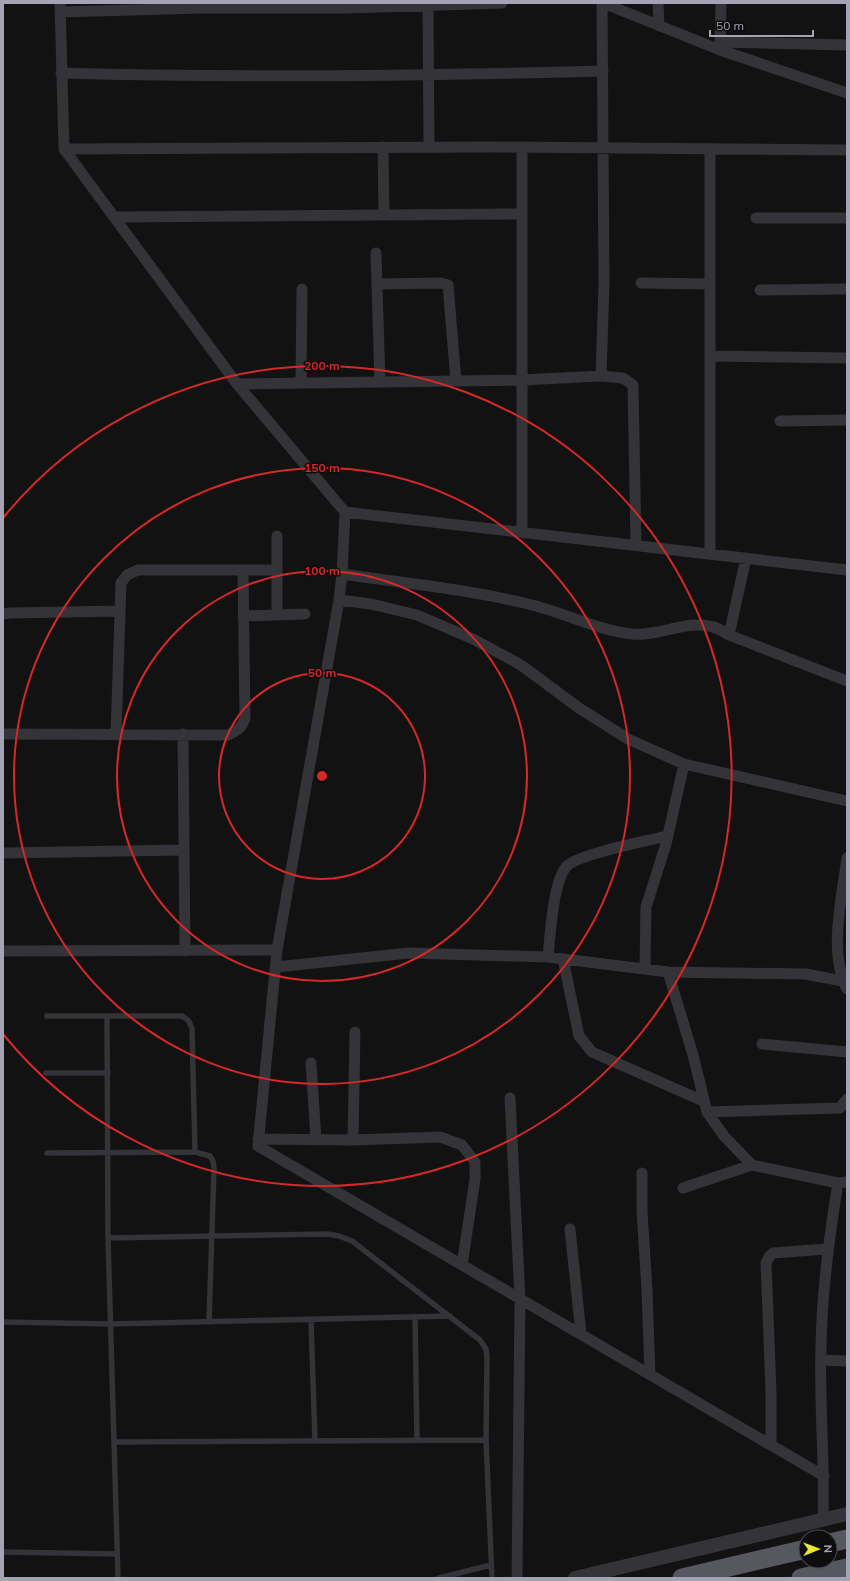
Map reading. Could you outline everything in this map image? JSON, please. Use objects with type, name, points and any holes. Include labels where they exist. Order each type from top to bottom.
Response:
[{"type":"highway","points":[[682,1578],[798,1550]]},
{"type":"highway","points":[[801,1578],[847,1568]]},
{"type":"street","points":[[502,3],[348,8],[60,8],[64,149],[237,384],[346,512],[847,570]]},
{"type":"street","points":[[602,376],[604,284],[602,3],[659,26],[720,46],[847,92]]},
{"type":"street","points":[[658,3],[659,26]]},
{"type":"street","points":[[720,46],[721,3]]},
{"type":"street","points":[[428,5],[427,75],[429,147]]},
{"type":"street","points":[[720,46],[847,44]]},
{"type":"street","points":[[61,73],[194,76],[427,75],[602,71]]},
{"type":"street","points":[[383,147],[384,215]]},
{"type":"street","points":[[64,149],[522,147],[847,150]]},
{"type":"street","points":[[522,147],[522,532]]},
{"type":"street","points":[[710,149],[710,554]]},
{"type":"street","points":[[114,217],[522,214]]},
{"type":"street","points":[[756,218],[847,218]]},
{"type":"street","points":[[376,253],[380,382]]},
{"type":"street","points":[[377,284],[441,283],[448,286],[456,381]]},
{"type":"street","points":[[641,283],[710,284]]},
{"type":"street","points":[[301,383],[302,289]]},
{"type":"street","points":[[760,290],[847,289]]},
{"type":"street","points":[[710,356],[847,358]]},
{"type":"street","points":[[237,384],[522,380],[602,376],[623,378],[634,385],[636,545]]},
{"type":"street","points":[[780,421],[847,420]]},
{"type":"street","points":[[346,512],[339,600],[277,950],[258,1146],[824,1476]]},
{"type":"street","points":[[277,536],[277,615]]},
{"type":"street","points":[[729,635],[746,558]]},
{"type":"street","points":[[116,734],[121,583],[127,575],[138,570],[277,570]]},
{"type":"street","points":[[3,734],[228,735],[242,727],[245,718],[243,570]]},
{"type":"street","points":[[342,574],[492,595],[550,609],[612,631],[626,634],[660,633],[694,625],[712,626],[729,635],[847,681]]},
{"type":"street","points":[[339,600],[371,604],[417,615],[474,639],[521,665],[579,708],[628,739],[684,764],[847,801]]},
{"type":"street","points":[[3,614],[120,611]]},
{"type":"street","points":[[243,616],[305,614]]},
{"type":"street","points":[[183,734],[185,951]]},
{"type":"street","points":[[645,968],[646,907],[668,836],[684,764]]},
{"type":"street","points":[[548,957],[558,884],[566,867],[580,858],[668,836]]},
{"type":"street","points":[[3,853],[184,850]]},
{"type":"street","points":[[276,966],[409,953],[548,957],[668,972],[804,974],[845,985],[837,941],[847,858]]},
{"type":"street","points":[[3,951],[277,950]]},
{"type":"street","points":[[563,959],[577,1028],[584,1044],[592,1052],[703,1101]]},
{"type":"street","points":[[668,972],[693,1056],[703,1101],[707,1112],[724,1136],[752,1165]]},
{"type":"street","points":[[353,1140],[355,1032]]},
{"type":"street","points":[[762,1044],[847,1052]]},
{"type":"street","points":[[311,1062],[316,1140]]},
{"type":"street","points":[[510,1098],[520,1299],[517,1578]]},
{"type":"street","points":[[707,1112],[840,1108],[847,1099]]},
{"type":"street","points":[[258,1139],[353,1140],[440,1137],[462,1145],[475,1162],[475,1179],[462,1265]]},
{"type":"street","points":[[682,1188],[752,1165],[842,1183],[827,1249],[821,1360],[824,1476],[823,1519]]},
{"type":"street","points":[[642,1172],[642,1211],[650,1375]]},
{"type":"street","points":[[570,1229],[581,1334]]},
{"type":"street","points":[[771,1445],[771,1391],[766,1263],[768,1257],[773,1253],[827,1249]]},
{"type":"street","points":[[821,1360],[847,1361]]},
{"type":"street","points":[[575,1578],[847,1514]]},
{"type":"lane","points":[[47,1016],[182,1016],[188,1020],[192,1028],[195,1152]]},
{"type":"lane","points":[[107,1016],[108,1238],[118,1578]]},
{"type":"lane","points":[[46,1073],[108,1073]]},
{"type":"lane","points":[[47,1153],[195,1152],[210,1156],[213,1161],[213,1237],[209,1322]]},
{"type":"lane","points":[[108,1238],[327,1234],[339,1236],[352,1241],[480,1340],[486,1349],[487,1357],[486,1440],[492,1578]]},
{"type":"lane","points":[[3,1322],[111,1324],[450,1316]]},
{"type":"lane","points":[[415,1318],[417,1440]]},
{"type":"lane","points":[[311,1320],[315,1441]]},
{"type":"lane","points":[[114,1442],[486,1440]]},
{"type":"lane","points":[[3,1552],[117,1554]]},
{"type":"lane","points":[[439,1578],[491,1565]]}]
